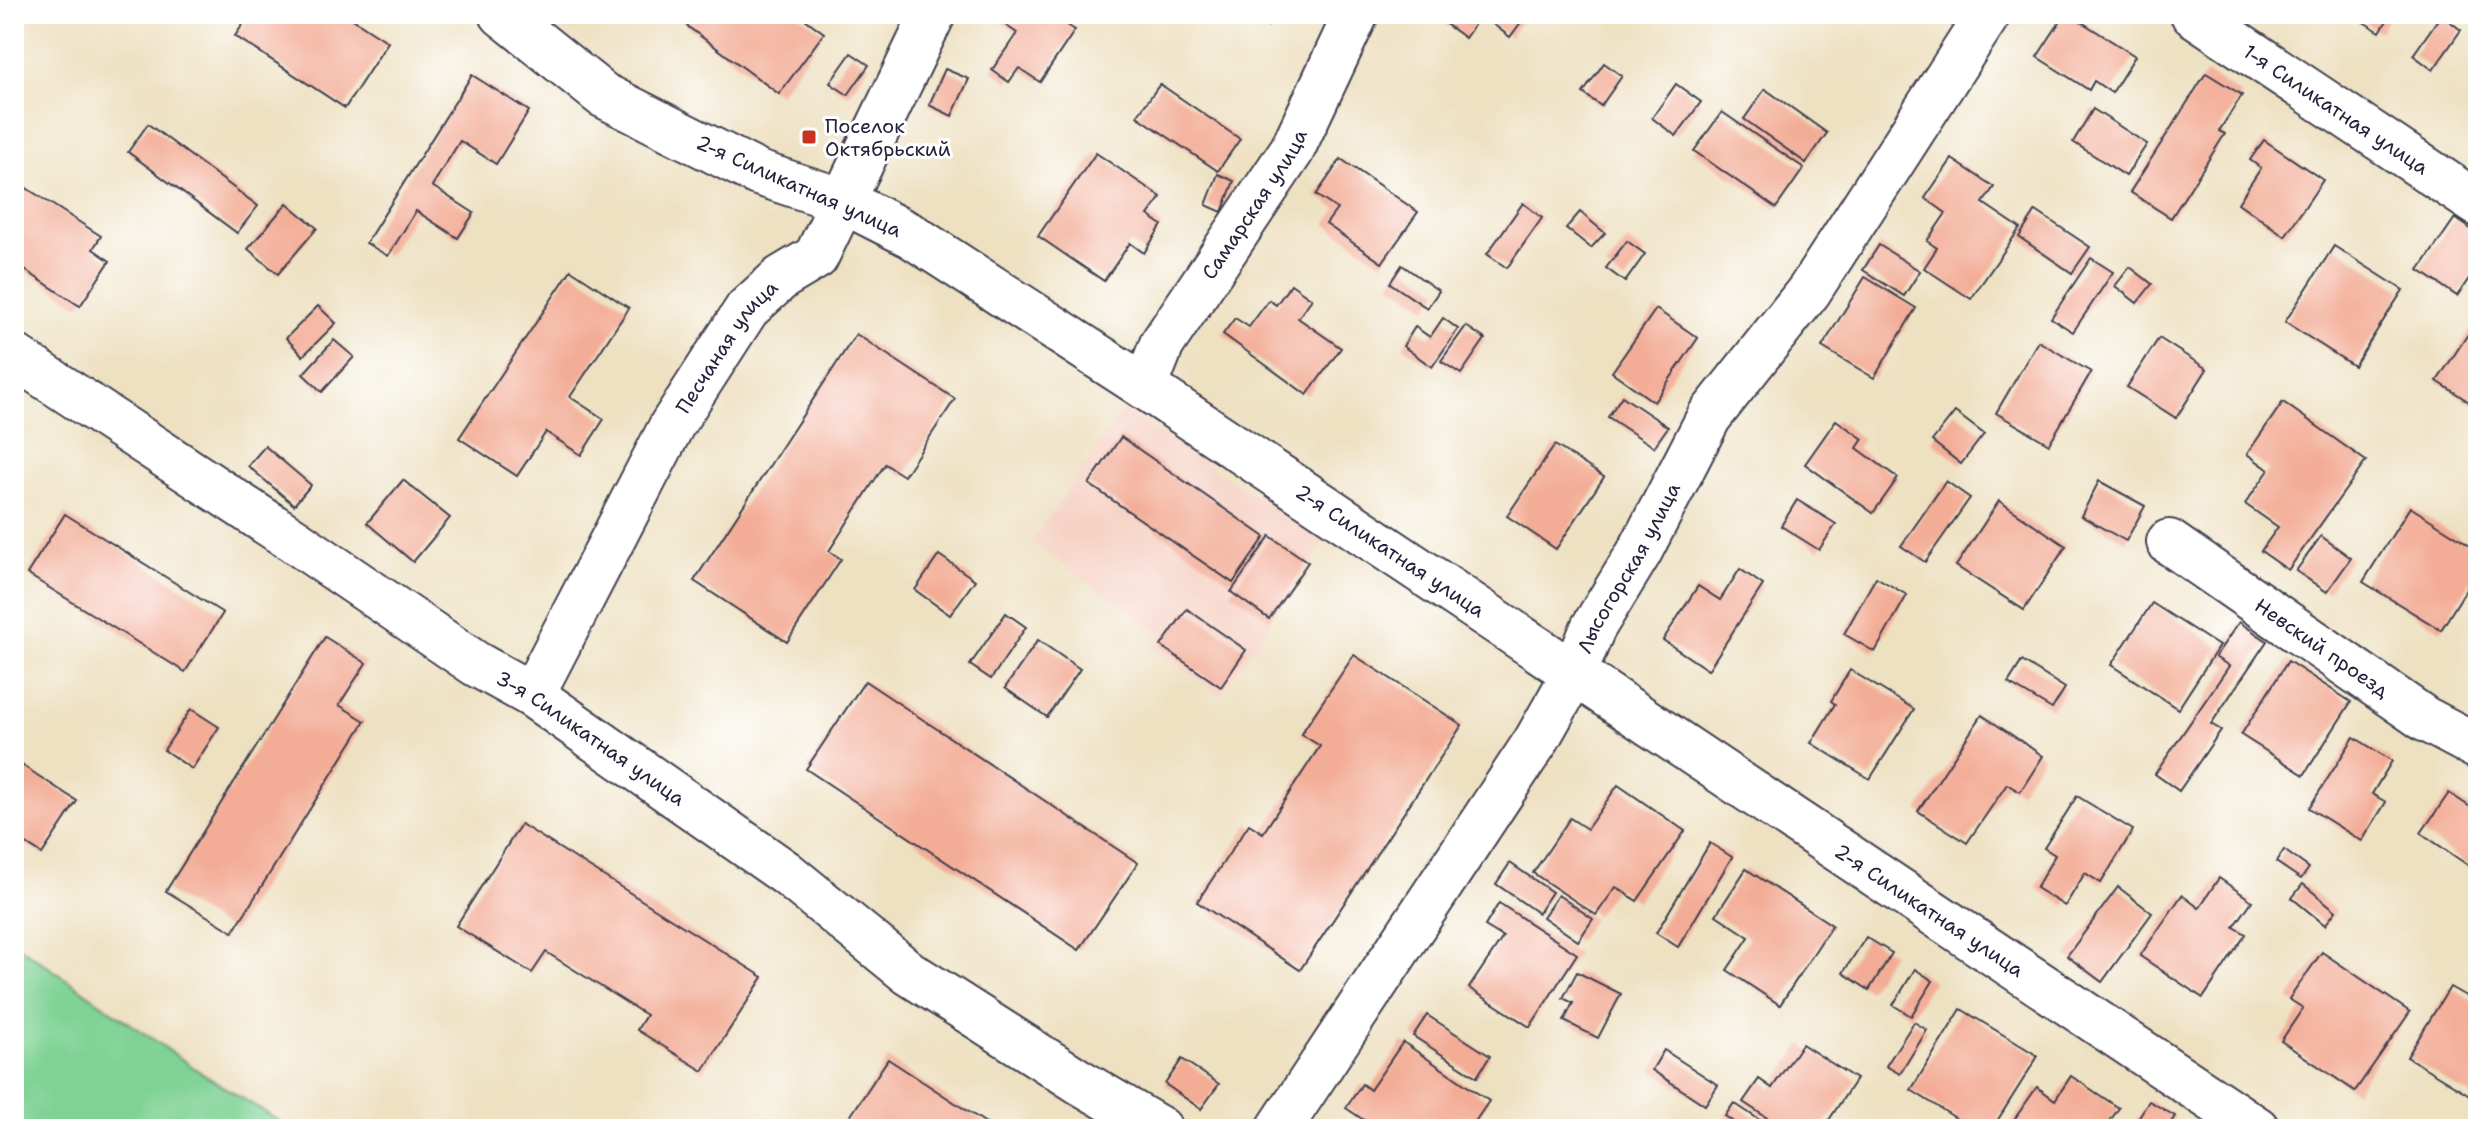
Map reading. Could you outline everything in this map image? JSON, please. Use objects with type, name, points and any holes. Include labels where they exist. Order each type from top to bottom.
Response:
[{"type":"street","name":"2-я Силикатная улица","points":[[502,14],[603,95],[758,173],[843,201],[912,236],[1575,672],[2257,1129]]},
{"type":"street","name":"Песчаная улица","points":[[532,695],[672,425],[747,309],[781,278],[816,257],[933,14]]},
{"type":"street","name":"Самарская улица","points":[[1145,387],[1162,344],[1292,150],[1356,14]]},
{"type":"street","name":"Лысогорская улица","points":[[1279,1129],[1536,741],[1575,672],[1593,628],[1640,551],[1709,417],[1809,291],[1988,14]]},
{"type":"street","name":"1-я Силикатная улица","points":[[2193,14],[2478,204]]},
{"type":"street","name":"3-я Силикатная улица","points":[[14,356],[476,664],[532,695],[786,873],[909,973],[1160,1129]]},
{"type":"street","name":"Невский проезд","points":[[2169,542],[2425,719],[2478,747]]},
{"type":"shaded area","points":[[1123,409],[1325,541],[1221,695],[1152,649],[1161,634],[1032,542]]},
{"type":"green space","points":[[17,945],[203,1074],[292,1129],[14,1129],[14,948]]},
{"type":"building","points":[[250,14],[345,14],[388,42],[345,108],[235,36]]},
{"type":"building","points":[[697,14],[798,14],[824,33],[779,94],[687,26]]},
{"type":"building","points":[[989,14],[1050,14],[1075,30],[1040,82],[1019,68],[1009,82],[992,70],[1017,33]]},
{"type":"building","points":[[1249,14],[1276,14],[1268,26]]},
{"type":"building","points":[[1432,14],[1527,14],[1510,37],[1481,15],[1465,38]]},
{"type":"building","points":[[2065,14],[2135,56],[2112,93],[2094,81],[2089,90],[2037,57]]},
{"type":"building","points":[[2350,14],[2391,14],[2380,32]]},
{"type":"building","points":[[2441,15],[2461,30],[2433,70],[2413,55]]},
{"type":"building","points":[[851,53],[869,65],[848,95],[830,83]]},
{"type":"building","points":[[1604,63],[1622,76],[1601,106],[1583,93]]},
{"type":"building","points":[[945,69],[969,79],[952,116],[929,105]]},
{"type":"building","points":[[2206,73],[2242,95],[2219,131],[2225,134],[2171,218],[2130,192]]},
{"type":"building","points":[[472,75],[529,111],[496,164],[460,141],[432,186],[474,213],[458,238],[416,211],[388,256],[366,243]]},
{"type":"building","points":[[1160,84],[1240,139],[1218,171],[1137,116]]},
{"type":"building","points":[[1676,84],[1701,102],[1676,136],[1652,118]]},
{"type":"building","points":[[1765,89],[1827,133],[1806,163],[1744,119]]},
{"type":"building","points":[[2093,109],[2147,144],[2126,176],[2073,142]]},
{"type":"building","points":[[1722,112],[1804,168],[1776,208],[1694,151]]},
{"type":"building","points":[[148,124],[258,206],[237,233],[128,152]]},
{"type":"building","points":[[2264,140],[2323,180],[2285,236],[2238,203],[2261,168],[2250,160]]},
{"type":"building","points":[[1096,153],[1161,197],[1148,215],[1162,225],[1144,253],[1130,243],[1104,281],[1038,236]]},
{"type":"building","points":[[1341,159],[1418,212],[1382,263],[1326,224],[1337,209],[1316,195]]},
{"type":"building","points":[[1952,159],[1994,187],[1983,203],[2020,228],[1971,299],[1924,268],[1937,248],[1927,241],[1946,213],[1925,198]]},
{"type":"building","points":[[1218,174],[1234,181],[1222,212],[1206,205]]},
{"type":"building","points":[[14,180],[101,236],[93,249],[110,261],[80,306],[14,263]]},
{"type":"building","points":[[287,203],[317,228],[278,274],[248,249]]},
{"type":"building","points":[[1523,203],[1542,218],[1507,268],[1487,254]]},
{"type":"building","points":[[2036,211],[2090,247],[2072,273],[2019,237]]},
{"type":"building","points":[[1580,212],[1605,233],[1591,248],[1566,228]]},
{"type":"building","points":[[2455,218],[2478,234],[2478,265],[2457,296],[2419,270]]},
{"type":"building","points":[[1627,241],[1645,254],[1625,282],[1606,268]]},
{"type":"building","points":[[1879,245],[1920,271],[1904,296],[1863,270]]},
{"type":"building","points":[[2334,246],[2403,290],[2354,366],[2285,322]]},
{"type":"building","points":[[2091,258],[2113,272],[2073,332],[2051,318]]},
{"type":"building","points":[[1402,265],[1439,291],[1427,308],[1390,283]]},
{"type":"building","points":[[2130,267],[2152,284],[2137,303],[2115,286]]},
{"type":"building","points":[[571,270],[629,308],[570,397],[604,419],[581,455],[546,432],[517,476],[459,438]]},
{"type":"building","points":[[1865,277],[1916,308],[1874,378],[1822,347]]},
{"type":"building","points":[[1291,284],[1312,299],[1298,318],[1341,348],[1307,395],[1223,334],[1235,318],[1249,327],[1269,300],[1276,305]]},
{"type":"building","points":[[318,306],[336,323],[303,356],[286,338]]},
{"type":"building","points":[[1656,309],[1698,338],[1654,402],[1612,372]]},
{"type":"building","points":[[1443,318],[1458,329],[1432,367],[1403,346],[1415,327],[1430,337]]},
{"type":"building","points":[[2478,319],[2478,405],[2477,407],[2437,381]]},
{"type":"building","points":[[1466,326],[1485,339],[1461,374],[1441,361]]},
{"type":"building","points":[[856,334],[955,399],[904,476],[885,464],[829,551],[841,559],[787,642],[694,581]]},
{"type":"building","points":[[2159,338],[2207,369],[2176,418],[2127,387]]},
{"type":"building","points":[[334,340],[354,357],[322,392],[303,374]]},
{"type":"building","points":[[2038,341],[2091,372],[2049,444],[1996,413]]},
{"type":"building","points":[[1622,396],[1668,427],[1654,447],[1608,417]]},
{"type":"building","points":[[2283,402],[2366,461],[2288,570],[2261,551],[2278,527],[2245,504],[2269,470],[2247,454]]},
{"type":"building","points":[[1955,412],[1984,434],[1961,464],[1932,441]]},
{"type":"building","points":[[1836,420],[1863,439],[1857,448],[1898,478],[1873,513],[1805,464]]},
{"type":"building","points":[[1121,437],[1265,537],[1233,583],[1089,484]]},
{"type":"building","points":[[1555,445],[1604,477],[1556,549],[1507,516]]},
{"type":"building","points":[[265,446],[311,485],[294,505],[248,466]]},
{"type":"building","points":[[403,480],[450,518],[413,562],[367,523]]},
{"type":"building","points":[[1946,481],[1970,498],[1925,562],[1901,546]]},
{"type":"building","points":[[2099,481],[2145,506],[2126,541],[2081,516]]},
{"type":"building","points":[[1797,500],[1836,524],[1819,550],[1781,526]]},
{"type":"building","points":[[1999,501],[2066,546],[2024,610],[1956,566]]},
{"type":"building","points":[[2410,507],[2478,550],[2478,570],[2441,630],[2363,582]]},
{"type":"building","points":[[65,514],[223,613],[185,672],[27,574]]},
{"type":"building","points":[[1270,536],[1308,562],[1269,619],[1231,592]]},
{"type":"building","points":[[2321,536],[2351,558],[2327,592],[2296,571]]},
{"type":"building","points":[[939,555],[975,580],[950,615],[915,590]]},
{"type":"building","points":[[1740,569],[1763,585],[1708,670],[1663,640],[1698,586],[1720,600]]},
{"type":"building","points":[[1876,577],[1907,595],[1875,652],[1844,634]]},
{"type":"building","points":[[2152,603],[2219,646],[2178,709],[2111,665]]},
{"type":"building","points":[[1187,609],[1246,650],[1221,687],[1161,646]]},
{"type":"building","points":[[1006,613],[1026,627],[991,679],[970,665]]},
{"type":"building","points":[[2239,622],[2267,641],[2211,724],[2221,730],[2179,791],[2155,774],[2229,666],[2215,657]]},
{"type":"building","points":[[325,637],[366,663],[339,705],[365,721],[233,932],[166,891]]},
{"type":"building","points":[[1038,640],[1080,669],[1047,717],[1005,688]]},
{"type":"building","points":[[1354,655],[1462,725],[1300,970],[1197,902],[1249,824],[1263,833],[1320,746],[1301,734]]},
{"type":"building","points":[[2022,661],[2065,688],[2052,709],[2008,683]]},
{"type":"building","points":[[2288,661],[2351,702],[2304,775],[2241,735]]},
{"type":"building","points":[[1850,670],[1914,709],[1870,779],[1811,743],[1835,704],[1831,701]]},
{"type":"building","points":[[865,681],[1138,863],[1079,950],[806,769]]},
{"type":"building","points":[[191,709],[219,727],[192,769],[164,750]]},
{"type":"building","points":[[1982,715],[2043,756],[2020,792],[2007,784],[1967,843],[1918,811]]},
{"type":"building","points":[[2354,737],[2392,761],[2372,794],[2386,802],[2362,841],[2309,808]]},
{"type":"building","points":[[14,760],[77,801],[42,854],[14,836]]},
{"type":"building","points":[[1618,785],[1685,831],[1637,901],[1616,887],[1596,915],[1533,873],[1570,818],[1587,829]]},
{"type":"building","points":[[2449,793],[2478,812],[2478,872],[2421,833]]},
{"type":"building","points":[[2077,796],[2133,830],[2101,883],[2085,873],[2065,906],[2036,888],[2055,855],[2044,848]]},
{"type":"building","points":[[521,824],[763,977],[703,1071],[637,1030],[646,1015],[546,952],[532,973],[456,926]]},
{"type":"building","points":[[1710,843],[1732,857],[1678,947],[1656,933]]},
{"type":"building","points":[[2284,850],[2309,868],[2301,879],[2276,862]]},
{"type":"building","points":[[1510,863],[1552,892],[1538,913],[1496,884]]},
{"type":"building","points":[[1746,869],[1832,925],[1780,1005],[1727,970],[1749,937],[1716,915]]},
{"type":"building","points":[[2219,878],[2252,901],[2234,927],[2246,934],[2203,998],[2140,956],[2182,895],[2199,908]]},
{"type":"building","points":[[2303,884],[2336,911],[2325,925],[2292,898]]},
{"type":"building","points":[[2118,887],[2152,913],[2102,982],[2067,956]]},
{"type":"building","points":[[1558,895],[1593,919],[1578,941],[1543,917]]},
{"type":"building","points":[[1499,903],[1577,954],[1530,1027],[1469,988],[1503,937],[1485,926]]},
{"type":"building","points":[[1866,937],[1892,953],[1869,990],[1843,973]]},
{"type":"building","points":[[2322,952],[2410,1012],[2355,1091],[2281,1041],[2303,1008],[2289,999]]},
{"type":"building","points":[[1915,969],[1933,981],[1911,1016],[1893,1005]]},
{"type":"building","points":[[1577,972],[1621,994],[1598,1038],[1564,1021],[1573,1003],[1563,998]]},
{"type":"building","points":[[2450,987],[2478,1003],[2478,1100],[2407,1057]]},
{"type":"building","points":[[1961,1009],[2038,1056],[1992,1129],[1958,1129],[1962,1122],[1911,1090]]},
{"type":"building","points":[[1427,1015],[1490,1056],[1477,1077],[1413,1036]]},
{"type":"building","points":[[1914,1022],[1927,1030],[1900,1074],[1886,1066]]},
{"type":"building","points":[[1403,1042],[1489,1101],[1470,1129],[1377,1129],[1346,1108],[1362,1084],[1370,1090]]},
{"type":"building","points":[[1802,1044],[1856,1079],[1823,1129],[1784,1129],[1743,1102],[1759,1079],[1772,1088]]},
{"type":"building","points":[[1664,1050],[1718,1085],[1705,1105],[1652,1070]]},
{"type":"building","points":[[888,1059],[995,1129],[842,1129]]},
{"type":"building","points":[[1182,1059],[1219,1084],[1201,1109],[1165,1084]]},
{"type":"building","points":[[2071,1076],[2119,1108],[2104,1129],[2019,1129],[2011,1124],[2037,1087],[2055,1100]]},
{"type":"building","points":[[2149,1101],[2175,1116],[2167,1129],[2131,1129]]},
{"type":"building","points":[[1734,1103],[1773,1129],[1745,1129],[1725,1116]]},
{"type":"place","name":"Поселок Октябрьский","points":[[809,137]]}]
